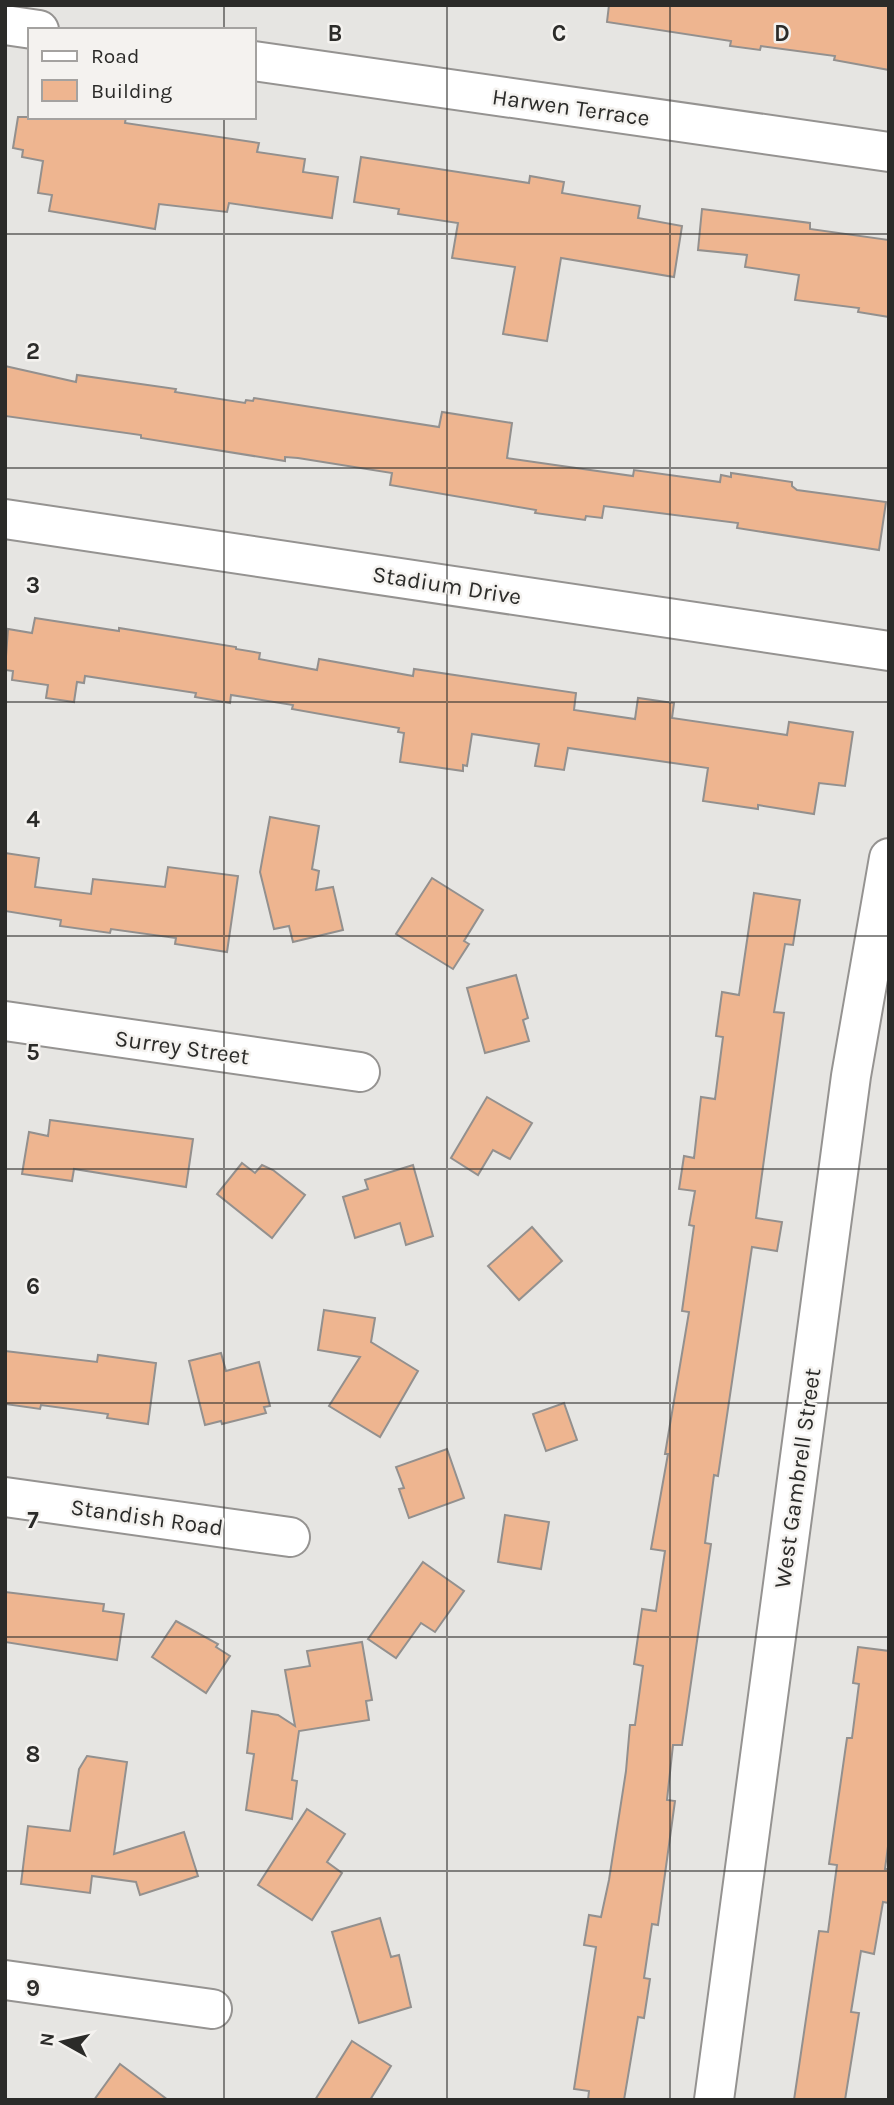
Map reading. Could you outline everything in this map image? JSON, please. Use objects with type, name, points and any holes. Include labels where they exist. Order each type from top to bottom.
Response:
[{"type":"street","points":[[5,25],[28,28]]},
{"type":"street","name":"Harwen Terrace","points":[[256,61],[889,152]]},
{"type":"street","name":"Stadium Drive","points":[[5,519],[889,651]]},
{"type":"street","name":"West Gambrell Street","points":[[713,2100],[852,1076],[889,858]]},
{"type":"street","name":"Surrey Street","points":[[5,1021],[360,1072]]},
{"type":"street","name":"Standish Road","points":[[5,1497],[290,1537]]},
{"type":"street","points":[[5,1980],[212,2008]]},
{"type":"building","points":[[609,5],[889,5],[889,70],[834,60],[835,56],[761,46],[760,50],[730,46],[731,41],[607,22]]},
{"type":"building","points":[[18,117],[126,119],[125,123],[259,143],[257,152],[305,159],[303,172],[338,177],[332,218],[229,203],[227,212],[159,204],[155,229],[49,211],[52,195],[38,193],[43,161],[22,157],[23,150],[13,148]]},
{"type":"building","points":[[361,157],[529,183],[530,176],[564,182],[562,193],[640,206],[638,218],[682,226],[674,277],[561,258],[547,341],[503,334],[515,267],[452,258],[458,223],[398,214],[399,209],[354,202]]},
{"type":"building","points":[[702,209],[810,223],[810,229],[889,240],[889,317],[858,312],[859,308],[795,300],[799,275],[745,267],[747,255],[698,250]]},
{"type":"building","points":[[5,366],[76,382],[77,375],[176,389],[175,392],[245,403],[246,400],[253,401],[254,398],[439,427],[442,412],[512,423],[507,458],[633,476],[634,470],[720,482],[721,475],[731,477],[731,473],[792,482],[792,486],[797,490],[886,502],[879,550],[737,528],[738,523],[604,506],[602,518],[586,516],[585,520],[535,513],[536,510],[390,485],[392,473],[298,458],[285,457],[285,461],[141,438],[141,435],[5,416]]},
{"type":"building","points":[[35,618],[236,647],[260,653],[259,659],[317,670],[319,659],[413,676],[414,669],[576,693],[574,710],[635,719],[638,698],[674,703],[672,718],[787,735],[789,722],[853,732],[845,786],[819,783],[814,814],[758,805],[758,809],[703,801],[708,768],[568,748],[564,770],[535,766],[539,744],[472,734],[467,766],[463,765],[463,771],[400,762],[404,733],[398,732],[399,728],[292,709],[293,705],[231,695],[230,703],[195,697],[196,693],[85,676],[84,683],[77,682],[74,702],[46,698],[48,685],[12,680],[13,671],[5,670],[8,629],[32,633]]},
{"type":"building","points":[[270,817],[319,826],[312,869],[319,871],[316,890],[333,887],[343,930],[293,942],[289,926],[274,929],[260,872]]},
{"type":"building","points":[[5,853],[39,858],[35,887],[91,894],[93,879],[165,887],[168,867],[238,876],[227,952],[175,944],[176,938],[111,929],[110,933],[60,926],[61,920],[5,911]]},
{"type":"building","points":[[432,878],[483,910],[464,941],[469,944],[453,969],[396,934]]},
{"type":"building","points":[[754,893],[800,900],[793,945],[785,944],[774,1012],[784,1013],[756,1218],[782,1222],[777,1251],[752,1247],[718,1476],[714,1475],[705,1543],[711,1544],[682,1745],[673,1745],[667,1800],[675,1801],[658,1925],[652,1924],[644,1978],[650,1979],[644,2018],[638,2017],[624,2100],[588,2100],[589,2091],[574,2089],[596,1947],[584,1945],[589,1915],[601,1917],[609,1880],[626,1771],[630,1725],[635,1725],[643,1666],[634,1664],[642,1609],[656,1611],[665,1551],[651,1549],[689,1312],[682,1311],[694,1226],[689,1225],[695,1191],[679,1189],[684,1156],[694,1158],[701,1097],[715,1099],[723,1037],[716,1036],[722,992],[739,995]]},
{"type":"building","points":[[516,975],[528,1018],[523,1020],[529,1041],[485,1053],[467,988]]},
{"type":"building","points":[[487,1097],[532,1123],[510,1159],[493,1150],[478,1175],[451,1158]]},
{"type":"building","points":[[50,1120],[193,1139],[186,1187],[74,1169],[72,1181],[22,1174],[29,1132],[48,1136]]},
{"type":"building","points":[[242,1163],[255,1173],[262,1165],[273,1170],[305,1195],[272,1238],[217,1194]]},
{"type":"building","points":[[413,1165],[433,1236],[406,1245],[400,1223],[355,1238],[343,1197],[368,1189],[365,1180]]},
{"type":"building","points":[[532,1227],[562,1261],[519,1300],[488,1266]]},
{"type":"building","points":[[324,1310],[375,1318],[371,1342],[418,1371],[380,1437],[329,1406],[360,1357],[318,1350]]},
{"type":"building","points":[[5,1351],[97,1362],[98,1355],[156,1363],[148,1424],[107,1418],[108,1414],[41,1405],[40,1409],[5,1404]]},
{"type":"building","points":[[221,1353],[226,1371],[259,1362],[270,1406],[264,1407],[266,1413],[222,1424],[221,1421],[205,1425],[189,1361]]},
{"type":"building","points":[[564,1403],[577,1440],[546,1451],[533,1414]]},
{"type":"building","points":[[447,1449],[464,1498],[409,1518],[399,1489],[404,1488],[396,1467]]},
{"type":"building","points":[[505,1515],[549,1522],[541,1569],[498,1562]]},
{"type":"building","points":[[423,1562],[464,1591],[435,1632],[421,1623],[396,1658],[368,1639]]},
{"type":"building","points":[[5,1592],[104,1604],[103,1611],[124,1614],[117,1660],[5,1642]]},
{"type":"building","points":[[176,1621],[218,1644],[216,1647],[230,1656],[206,1693],[152,1657]]},
{"type":"building","points":[[362,1642],[372,1700],[366,1701],[369,1720],[299,1731],[292,1780],[297,1781],[292,1819],[246,1810],[254,1754],[247,1753],[252,1711],[278,1715],[295,1726],[285,1670],[310,1666],[307,1651]]},
{"type":"building","points":[[858,1647],[889,1651],[889,1839],[885,1869],[889,1869],[889,1903],[883,1902],[874,1954],[861,1951],[851,2012],[859,2013],[845,2100],[794,2100],[819,1931],[828,1932],[837,1865],[829,1864],[847,1738],[852,1738],[859,1684],[853,1683]]},
{"type":"building","points":[[87,1756],[127,1762],[114,1854],[184,1832],[198,1876],[140,1895],[136,1882],[92,1876],[90,1893],[21,1884],[28,1826],[70,1831],[79,1769]]},
{"type":"building","points":[[307,1809],[345,1834],[327,1862],[342,1873],[312,1920],[258,1885]]},
{"type":"building","points":[[380,1918],[391,1957],[399,1955],[411,2007],[359,2023],[332,1932]]},
{"type":"building","points":[[352,2041],[391,2066],[370,2100],[315,2100]]},
{"type":"building","points":[[120,2064],[168,2100],[94,2100]]}]
